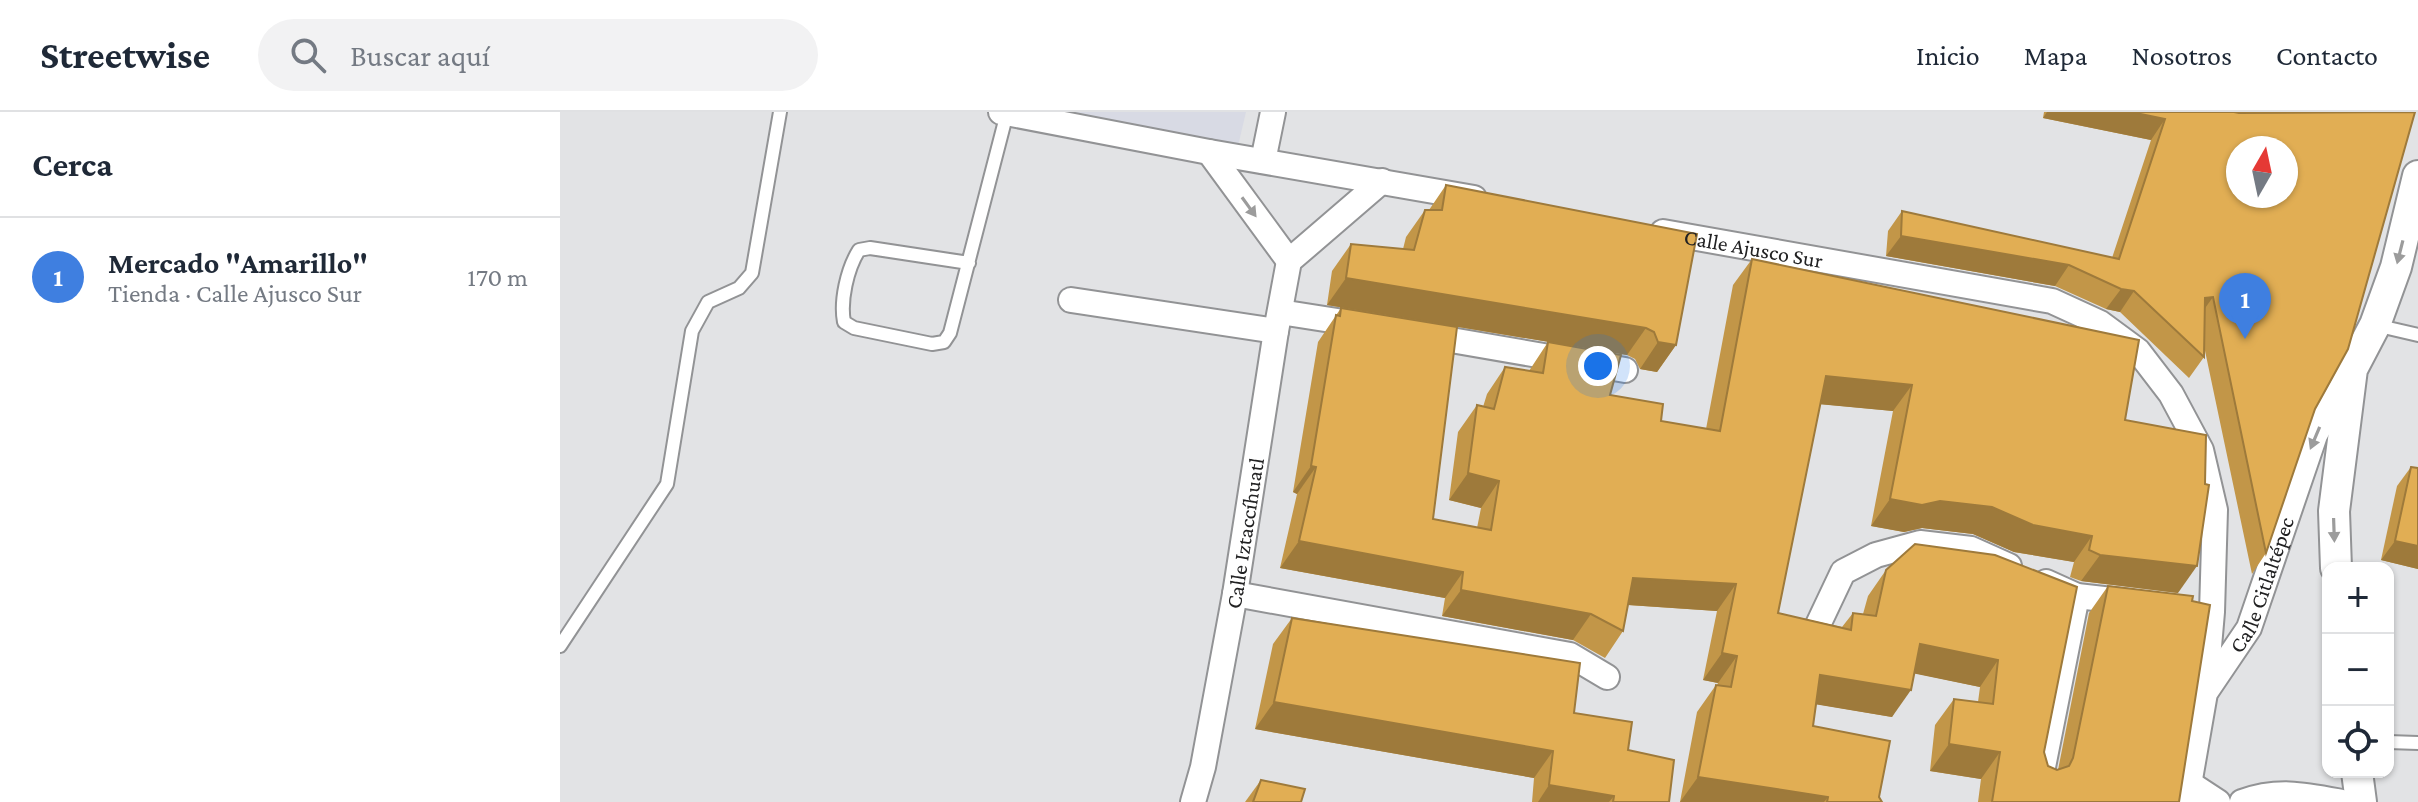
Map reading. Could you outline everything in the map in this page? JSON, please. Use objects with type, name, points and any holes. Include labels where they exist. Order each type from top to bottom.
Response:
[{"type":"street","points":[[1263,161],[1273,112]]},
{"type":"street","points":[[1004,113],[1491,201]]},
{"type":"street","points":[[1209,152],[1289,261],[1382,181]]},
{"type":"street","points":[[2336,562],[2334,511],[2352,369],[2375,325],[2396,267],[2418,176]]},
{"type":"street","name":"Calle Ajusco Sur","points":[[1647,229],[2052,301],[2100,323],[2138,351],[2171,394],[2201,450],[2215,510],[2212,612],[2205,693]]},
{"type":"street","name":"Calle Iztaccíhuatl","points":[[1193,802],[1203,767],[1235,594],[1289,261]]},
{"type":"street","points":[[1071,300],[1389,330],[1625,370]]},
{"type":"street","points":[[1451,370],[1455,341]]},
{"type":"street","name":"Calle Citlaltépec","points":[[2188,793],[2205,693],[2249,628],[2315,435],[2352,369]]},
{"type":"street","points":[[1816,629],[1843,572],[1876,555],[1920,543],[1971,549],[2077,596],[2152,605]]},
{"type":"street","points":[[1235,594],[1570,655],[1607,677]]},
{"type":"street","points":[[2040,782],[2077,596]]},
{"type":"street","points":[[2182,609],[2212,612]]},
{"type":"street","points":[[2358,778],[2361,802]]},
{"type":"street","points":[[2188,793],[2218,802]]},
{"type":"street","points":[[2242,802],[2265,793],[2306,795],[2342,802]]},
{"type":"lane","points":[[560,646],[667,484],[692,331],[708,302],[739,288],[752,273],[780,112]]},
{"type":"lane","points":[[969,263],[870,248],[859,250],[853,260],[841,310],[844,322],[854,328],[932,344],[944,342],[950,333],[969,263],[1004,113]]},
{"type":"lane","points":[[2375,325],[2418,335]]},
{"type":"lane","points":[[2394,742],[2418,743]]},
{"type":"shaded area","points":[[1062,112],[1246,112],[1238,146]]},
{"type":"building","points":[[2131,112],[2415,112],[2348,349],[2315,409],[2266,553],[2213,297],[2205,298],[2204,357],[2134,291],[2121,289],[2069,265],[1901,236],[1902,211],[2119,259],[2165,119]]},
{"type":"building","points":[[1446,185],[1697,234],[1676,345],[1658,342],[1654,332],[1646,328],[1346,278],[1351,244],[1414,250],[1425,210],[1442,210]]},
{"type":"building","points":[[1752,259],[2139,340],[2125,420],[2206,435],[2205,484],[2209,485],[2197,566],[2100,555],[2089,550],[2092,536],[2033,525],[1992,507],[1940,501],[1922,505],[1890,499],[1912,385],[1826,376],[1778,613],[1851,630],[1853,613],[1876,616],[1886,570],[1915,544],[1995,555],[2077,587],[2044,752],[2048,766],[2057,770],[2069,766],[2073,758],[2108,586],[2193,596],[2192,601],[2210,605],[2179,802],[1992,802],[2000,752],[1949,744],[1954,699],[1993,704],[1998,660],[1920,644],[1911,690],[1820,675],[1813,726],[1890,741],[1879,797],[1882,802],[1827,802],[1828,797],[1698,777],[1716,685],[1731,687],[1737,656],[1722,653],[1736,584],[1633,578],[1623,631],[1591,614],[1461,590],[1463,572],[1299,541],[1316,467],[1311,466],[1336,315],[1340,316],[1341,308],[1457,327],[1433,519],[1491,530],[1499,481],[1468,473],[1477,405],[1494,409],[1505,367],[1543,373],[1548,342],[1621,355],[1610,395],[1663,404],[1661,421],[1720,431]]},
{"type":"building","points":[[2411,467],[2418,468],[2418,546],[2395,541]]},
{"type":"building","points":[[1292,618],[1580,663],[1574,713],[1632,722],[1628,750],[1674,760],[1669,802],[1613,802],[1614,796],[1549,785],[1553,751],[1274,702]]},
{"type":"building","points":[[1261,780],[1305,789],[1301,802],[1253,802]]},
{"type":"place","name":"Mercado \"Amarillo\"","points":[[2245,339]]}]
